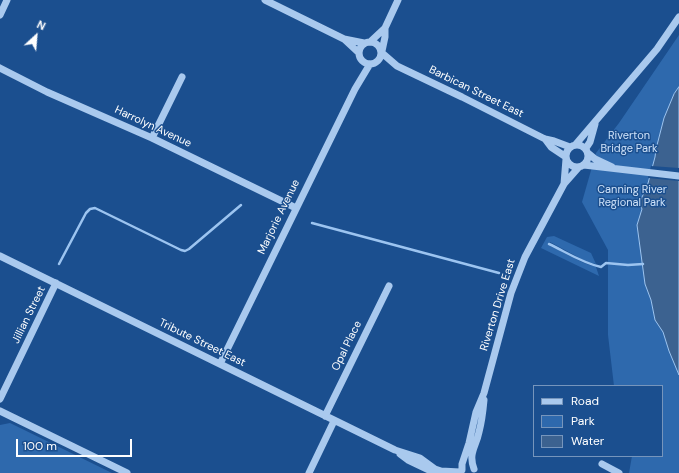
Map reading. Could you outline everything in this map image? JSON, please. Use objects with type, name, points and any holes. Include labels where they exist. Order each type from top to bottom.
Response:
[{"type":"street","points":[[0,15],[7,0]]},
{"type":"street","points":[[265,0],[344,39],[376,43],[382,52]]},
{"type":"street","name":"Marjorie Avenue","points":[[359,81],[361,57],[360,48],[384,28],[398,0]]},
{"type":"street","name":"Riverton Drive East","points":[[564,184],[567,150],[573,146],[595,122],[657,49],[679,16]]},
{"type":"street","name":"Marjorie Avenue","points":[[220,364],[359,81],[373,63],[381,57],[385,37],[384,28]]},
{"type":"street","points":[[344,39],[361,57],[373,63]]},
{"type":"street","name":"Barbican Street East","points":[[382,52],[397,66]]},
{"type":"street","name":"Barbican Street East","points":[[373,63],[397,66],[462,96],[545,139],[573,146]]},
{"type":"street","name":"Harrolyn Avenue","points":[[0,68],[47,92],[152,138],[296,208]]},
{"type":"street","points":[[152,138],[182,78]]},
{"type":"street","name":"Riverton Drive East","points":[[460,472],[469,443],[476,412],[484,393],[518,272],[530,246],[564,184],[588,161],[588,151],[595,122]]},
{"type":"street","name":"Barbican Street East","points":[[545,139],[551,147],[566,158]]},
{"type":"street","points":[[573,146],[583,146],[595,159],[616,169]]},
{"type":"street","points":[[566,158],[573,166],[679,176]]},
{"type":"street","name":"Tribute Street East","points":[[0,256],[334,421],[395,450],[420,458],[435,469],[441,471],[460,472]]},
{"type":"street","name":"Jillian Street","points":[[0,399],[56,283]]},
{"type":"street","name":"Opal Place","points":[[325,416],[389,286]]},
{"type":"street","name":"Riverton Drive East","points":[[476,471],[471,462],[472,450],[479,434],[483,416],[484,393]]},
{"type":"street","points":[[0,411],[127,473]]},
{"type":"street","points":[[309,473],[334,421]]},
{"type":"street","name":"Tribute Street East","points":[[395,450],[408,460],[435,473]]},
{"type":"street","points":[[602,464],[619,473]]},
{"type":"street","name":"Riverton Drive East","points":[[460,472],[468,467],[476,471]]},
{"type":"green space","name":"Canning River Regional Park","points":[[679,35],[679,473],[629,473],[632,457],[663,457],[663,385],[614,385],[608,335],[608,250],[582,202],[596,153],[619,123]]},
{"type":"green space","points":[[554,236],[591,253],[596,264],[587,262],[550,242],[548,245],[584,263],[596,267],[599,276],[541,248],[547,237]]},
{"type":"green space","points":[[10,423],[112,473],[0,473],[0,425]]},
{"type":"water","points":[[679,87],[679,375],[663,332],[655,320],[651,300],[645,284],[637,225],[642,209],[639,203],[647,187],[664,118],[674,94]]},
{"type":"pier","points":[[651,166],[679,168],[679,181],[648,178]]},
{"type":"waterway","points":[[59,264],[86,213],[90,209],[95,208],[185,251],[241,205]]},
{"type":"waterway","points":[[312,223],[499,273]]},
{"type":"waterway","points":[[549,244],[581,260],[601,267],[606,263],[628,265],[643,264]]},
{"type":"park label","name":"Riverton Bridge Park","points":[[629,142]]}]
